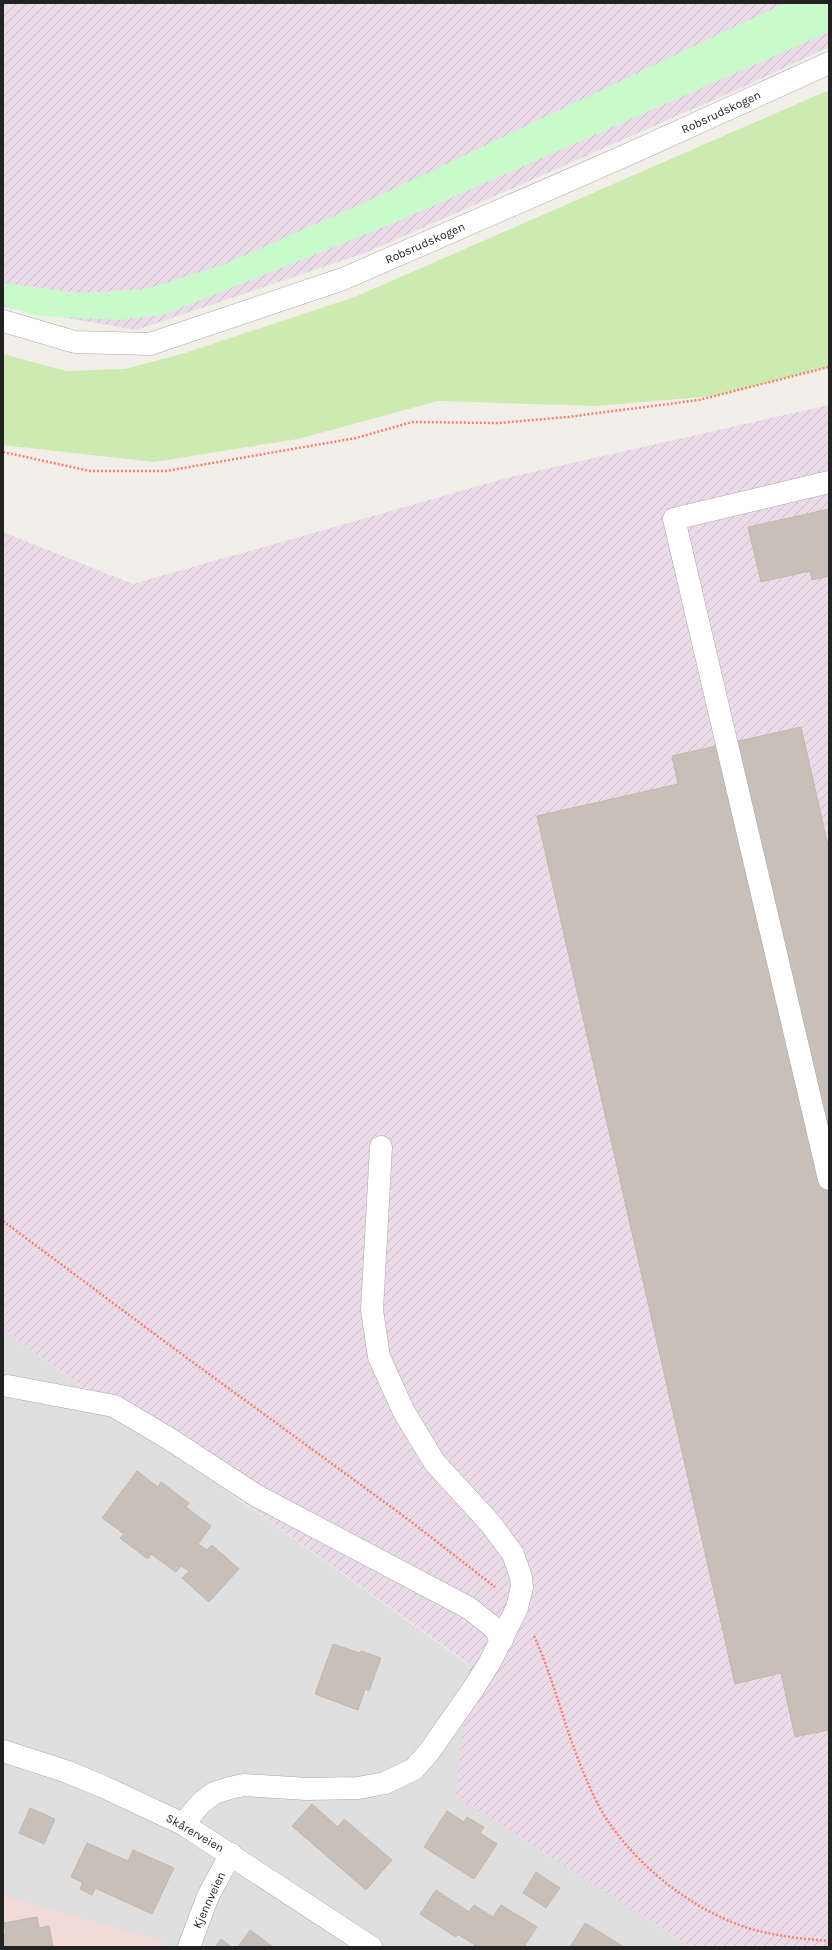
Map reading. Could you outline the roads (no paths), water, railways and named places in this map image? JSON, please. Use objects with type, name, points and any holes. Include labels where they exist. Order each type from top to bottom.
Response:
[{"type":"street","name":"Robsrudskogen","points":[[3,321],[75,342],[150,344],[343,279],[629,154],[829,63]]},
{"type":"street","points":[[829,482],[674,519],[829,1179]]},
{"type":"street","points":[[183,1824],[201,1803],[214,1793],[230,1788],[244,1785],[308,1789],[358,1788],[385,1783],[414,1769],[429,1752],[469,1696],[490,1662],[513,1619],[520,1597],[521,1577],[518,1566],[504,1540],[435,1463],[404,1412],[379,1358],[372,1310],[381,1147]]},
{"type":"street","points":[[8,1386],[114,1406],[168,1438],[256,1496],[469,1608],[493,1627],[502,1640]]},
{"type":"street","name":"Skårerveien","points":[[3,1751],[104,1786],[183,1824],[371,1947]]},
{"type":"street","name":"Kjennveien","points":[[189,1947],[208,1896],[231,1854]]}]
